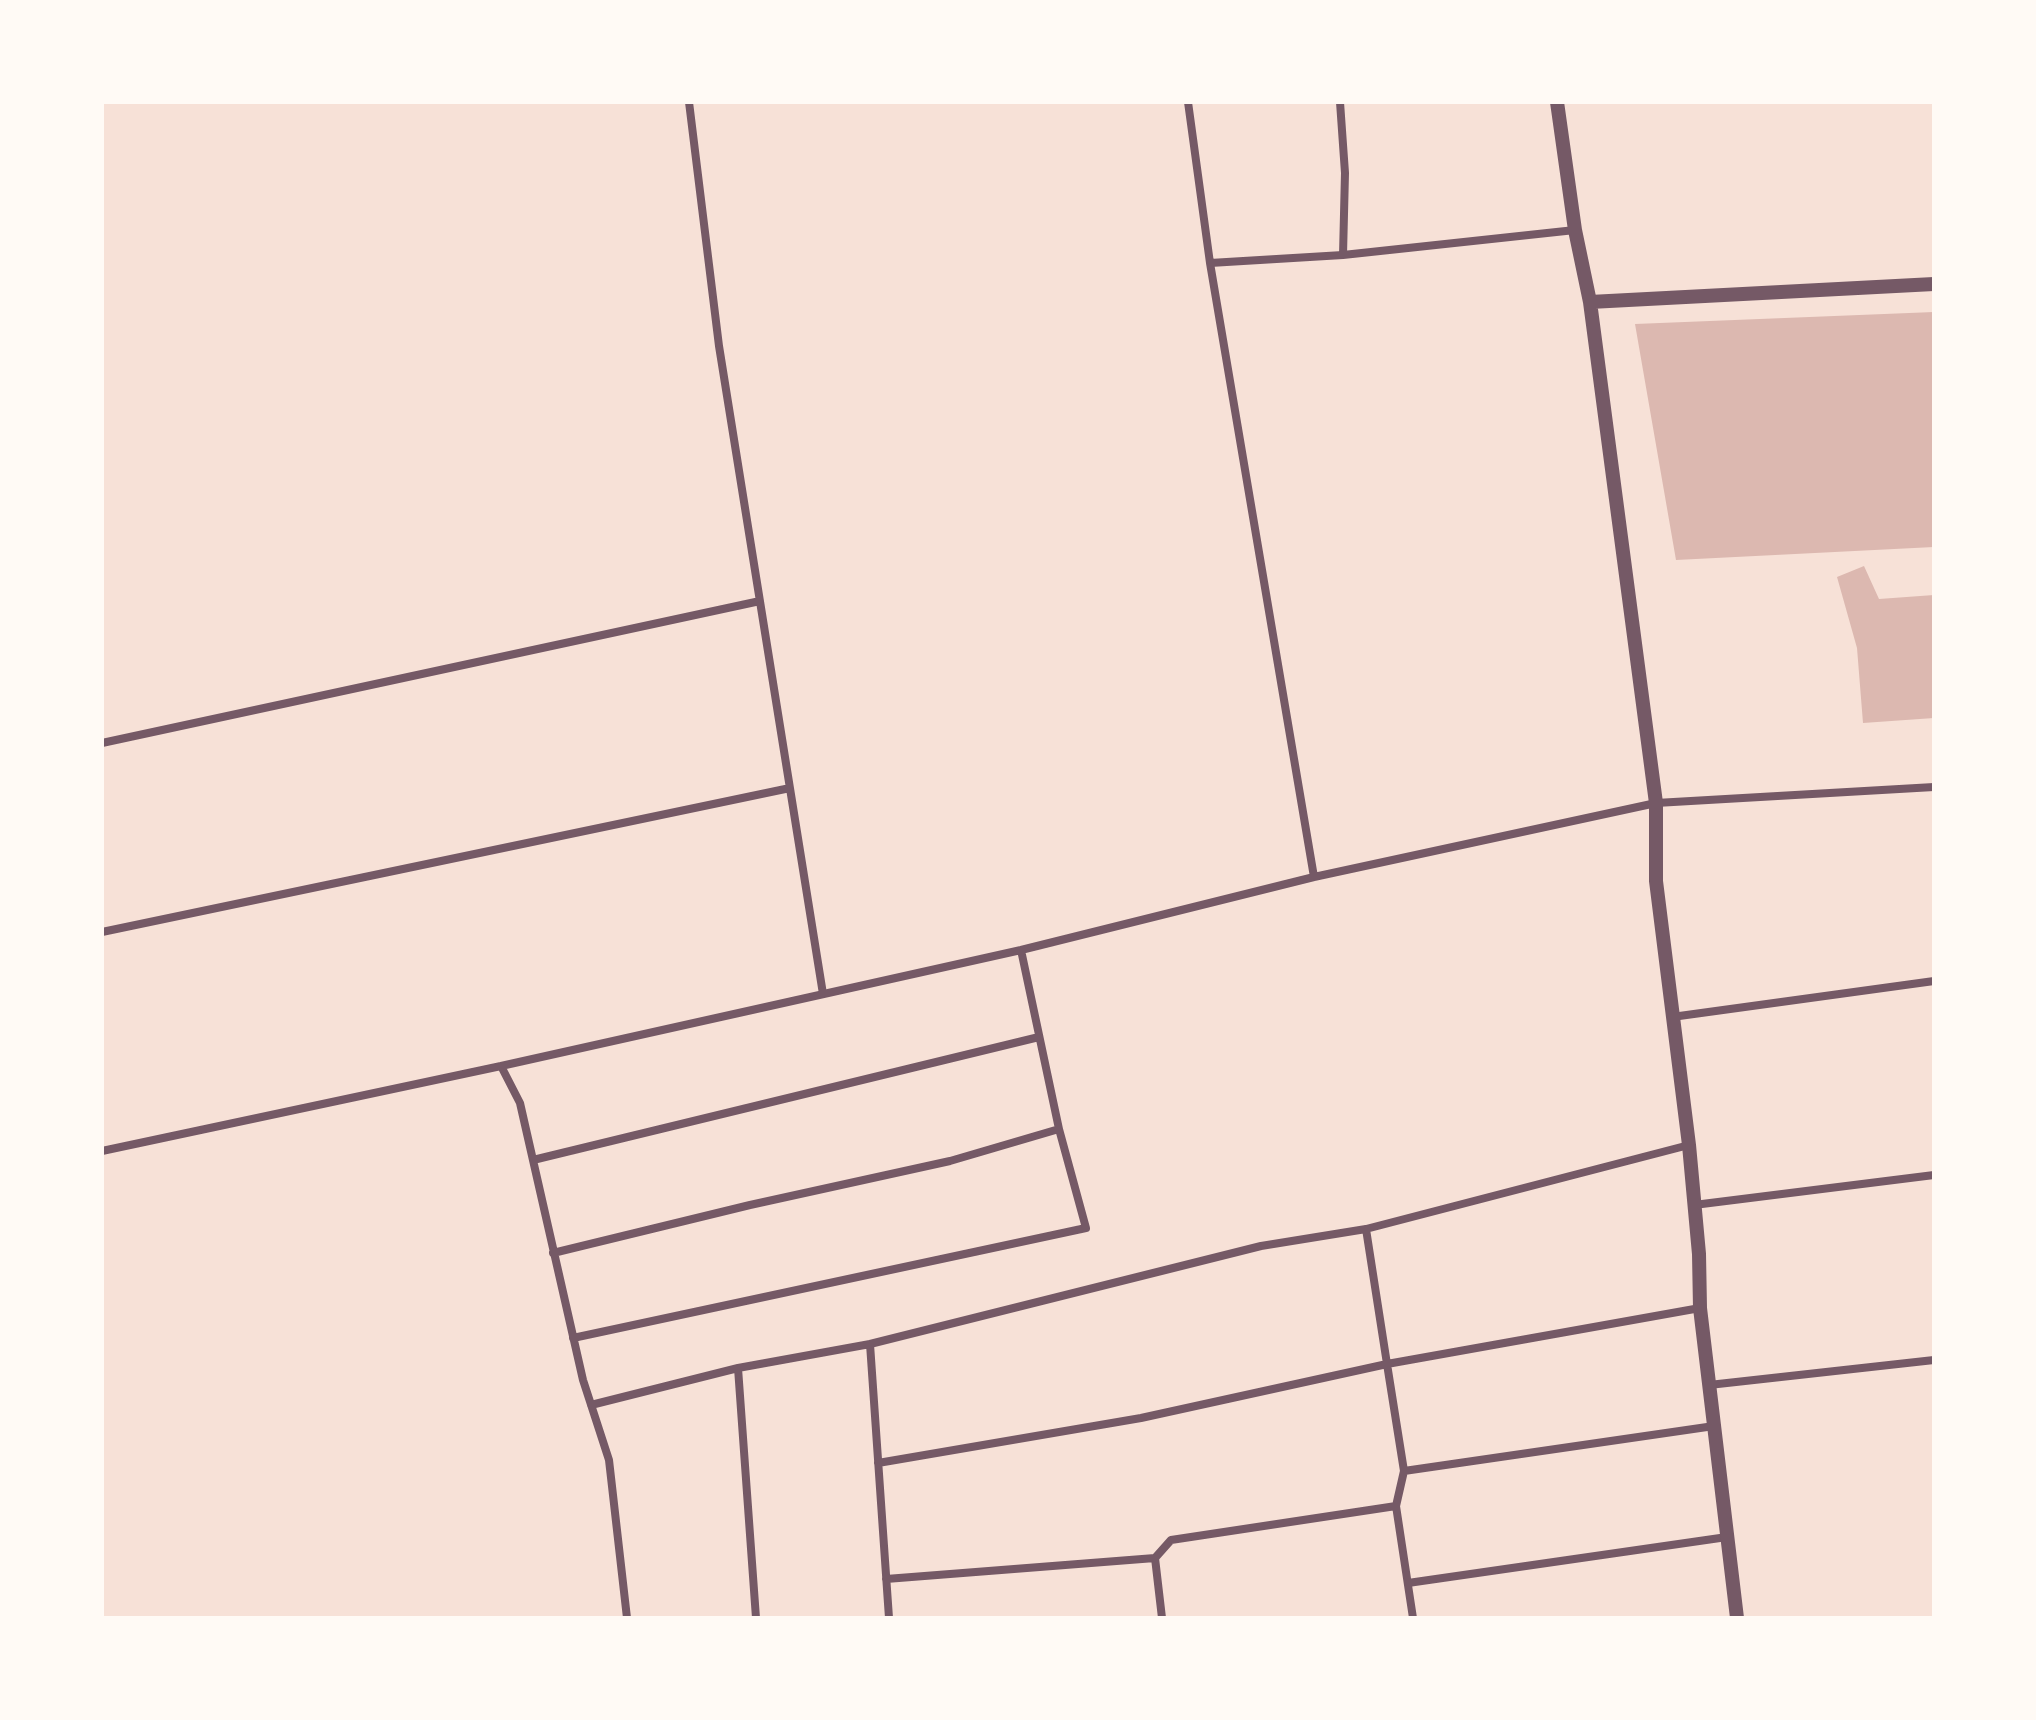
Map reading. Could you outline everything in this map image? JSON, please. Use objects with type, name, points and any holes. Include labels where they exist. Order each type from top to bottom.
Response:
[{"type":"street","points":[[689,102],[719,346],[823,994]]},
{"type":"street","points":[[1188,102],[1210,263],[1314,877]]},
{"type":"street","points":[[1340,102],[1345,173],[1343,255]]},
{"type":"street","points":[[1557,102],[1575,230],[1590,302],[1656,803],[1656,881],[1689,1145],[1699,1254],[1700,1308],[1737,1618]]},
{"type":"street","points":[[1210,263],[1343,255],[1575,230]]},
{"type":"street","points":[[1590,302],[1934,284]]},
{"type":"street","points":[[102,743],[760,601]]},
{"type":"street","points":[[102,1151],[1021,950],[1314,877],[1656,803],[1934,787]]},
{"type":"street","points":[[102,932],[790,788]]},
{"type":"street","points":[[573,1338],[1086,1228],[1059,1129],[1021,950]]},
{"type":"street","points":[[1672,1017],[1934,981]]},
{"type":"street","points":[[533,1160],[1039,1037]]},
{"type":"street","points":[[501,1066],[520,1103],[573,1338],[609,1460],[627,1618]]},
{"type":"street","points":[[553,1253],[950,1161],[1059,1129]]},
{"type":"street","points":[[591,1405],[738,1368],[870,1344],[1261,1246],[1366,1229],[1689,1145]]},
{"type":"street","points":[[1694,1205],[1934,1175]]},
{"type":"street","points":[[1366,1229],[1404,1471],[1396,1506],[1413,1618]]},
{"type":"street","points":[[878,1463],[1141,1418],[1387,1364],[1700,1308]]},
{"type":"street","points":[[870,1344],[889,1618]]},
{"type":"street","points":[[1709,1385],[1934,1360]]},
{"type":"street","points":[[738,1368],[756,1618]]},
{"type":"street","points":[[1404,1471],[1714,1426]]},
{"type":"street","points":[[886,1579],[1155,1558],[1171,1540],[1396,1506]]},
{"type":"street","points":[[1408,1583],[1727,1537]]},
{"type":"street","points":[[1155,1558],[1162,1618]]},
{"type":"shaded area","points":[[1934,312],[1934,547],[1676,560],[1635,324]]},
{"type":"shaded area","points":[[1864,566],[1879,599],[1934,595],[1934,718],[1863,723],[1857,648],[1837,577]]}]
